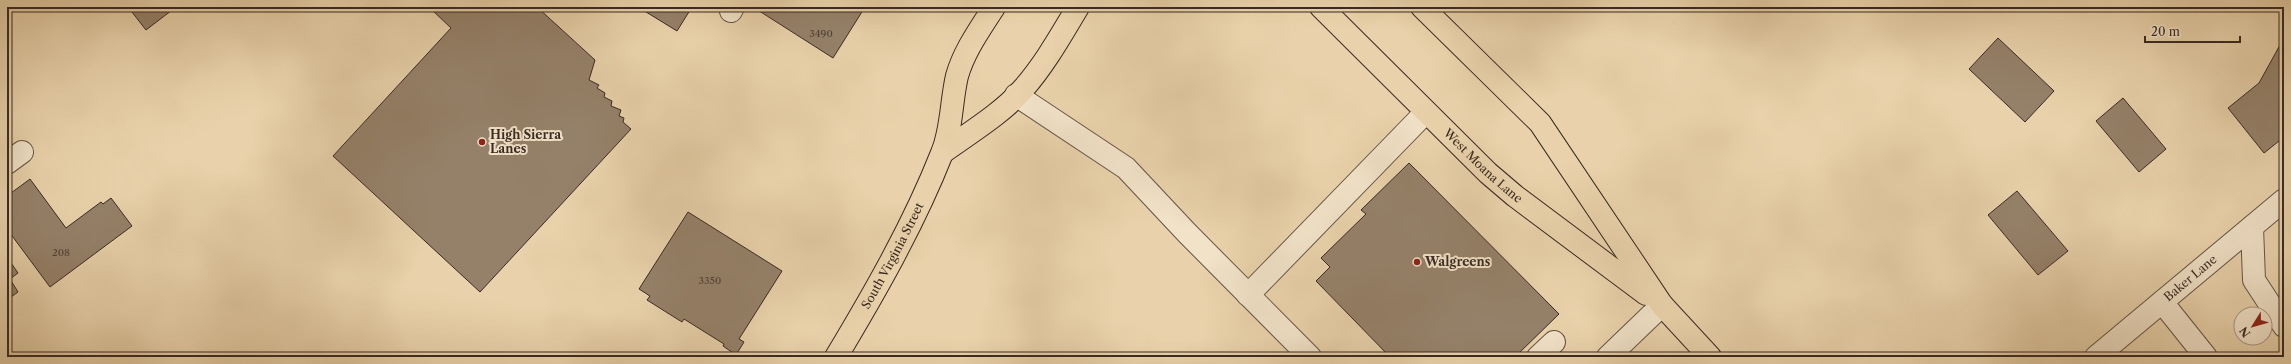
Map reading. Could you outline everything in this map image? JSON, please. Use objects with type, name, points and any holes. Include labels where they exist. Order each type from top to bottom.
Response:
[{"type":"main road","name":"South Virginia Street","points":[[836,357],[875,292],[910,223],[943,152],[957,75],[968,48],[994,7]]},
{"type":"main road","name":"South Virginia Street","points":[[943,152],[988,120],[1016,95],[1052,51],[1078,7]]},
{"type":"main road","name":"West Moana Lane","points":[[1321,7],[1488,173],[1515,196],[1662,305]]},
{"type":"main road","name":"West Moana Lane","points":[[1422,7],[1540,123],[1662,305],[1710,357]]},
{"type":"street","points":[[1016,95],[1126,168],[1310,357]]},
{"type":"street","points":[[1248,295],[1426,112]]},
{"type":"street","name":"Baker Lane","points":[[2096,357],[2284,200]]},
{"type":"street","points":[[2252,227],[2254,280],[2284,326]]},
{"type":"street","points":[[2162,302],[2206,357]]},
{"type":"street","points":[[1608,357],[1662,305]]},
{"type":"building","points":[[128,7],[176,7],[146,30]]},
{"type":"building","name":"High Sierra Lanes","points":[[433,7],[537,7],[595,60],[589,80],[599,85],[597,88],[605,93],[604,97],[612,101],[611,106],[621,110],[619,116],[624,118],[623,122],[631,129],[480,292],[333,156],[451,28],[431,9]]},
{"type":"building","points":[[638,7],[692,7],[677,31]]},
{"type":"building","points":[[753,7],[865,7],[833,58]]},
{"type":"building","points":[[1998,38],[2054,91],[2025,122],[1969,69]]},
{"type":"building","points":[[2280,45],[2284,48],[2284,137],[2264,153],[2228,108],[2259,83]]},
{"type":"building","points":[[2123,98],[2166,149],[2139,172],[2096,121]]},
{"type":"building","name":"Walgreens","points":[[1409,163],[1559,314],[1515,357],[1390,357],[1316,281],[1330,267],[1321,258],[1366,214],[1361,210]]},
{"type":"building","points":[[30,179],[66,228],[101,202],[103,204],[111,198],[132,226],[50,287],[7,229],[7,206],[9,205],[7,196]]},
{"type":"building","points":[[2017,191],[2068,251],[2038,275],[1988,215]]},
{"type":"building","points":[[688,212],[782,271],[739,339],[744,342],[736,355],[723,346],[724,344],[684,319],[682,322],[647,300],[650,296],[639,289]]},
{"type":"building","points":[[7,257],[18,273],[10,279],[18,292],[7,300]]},
{"type":"place","name":"High Sierra Lanes","points":[[482,142]]},
{"type":"place","name":"Walgreens","points":[[1417,262]]}]
